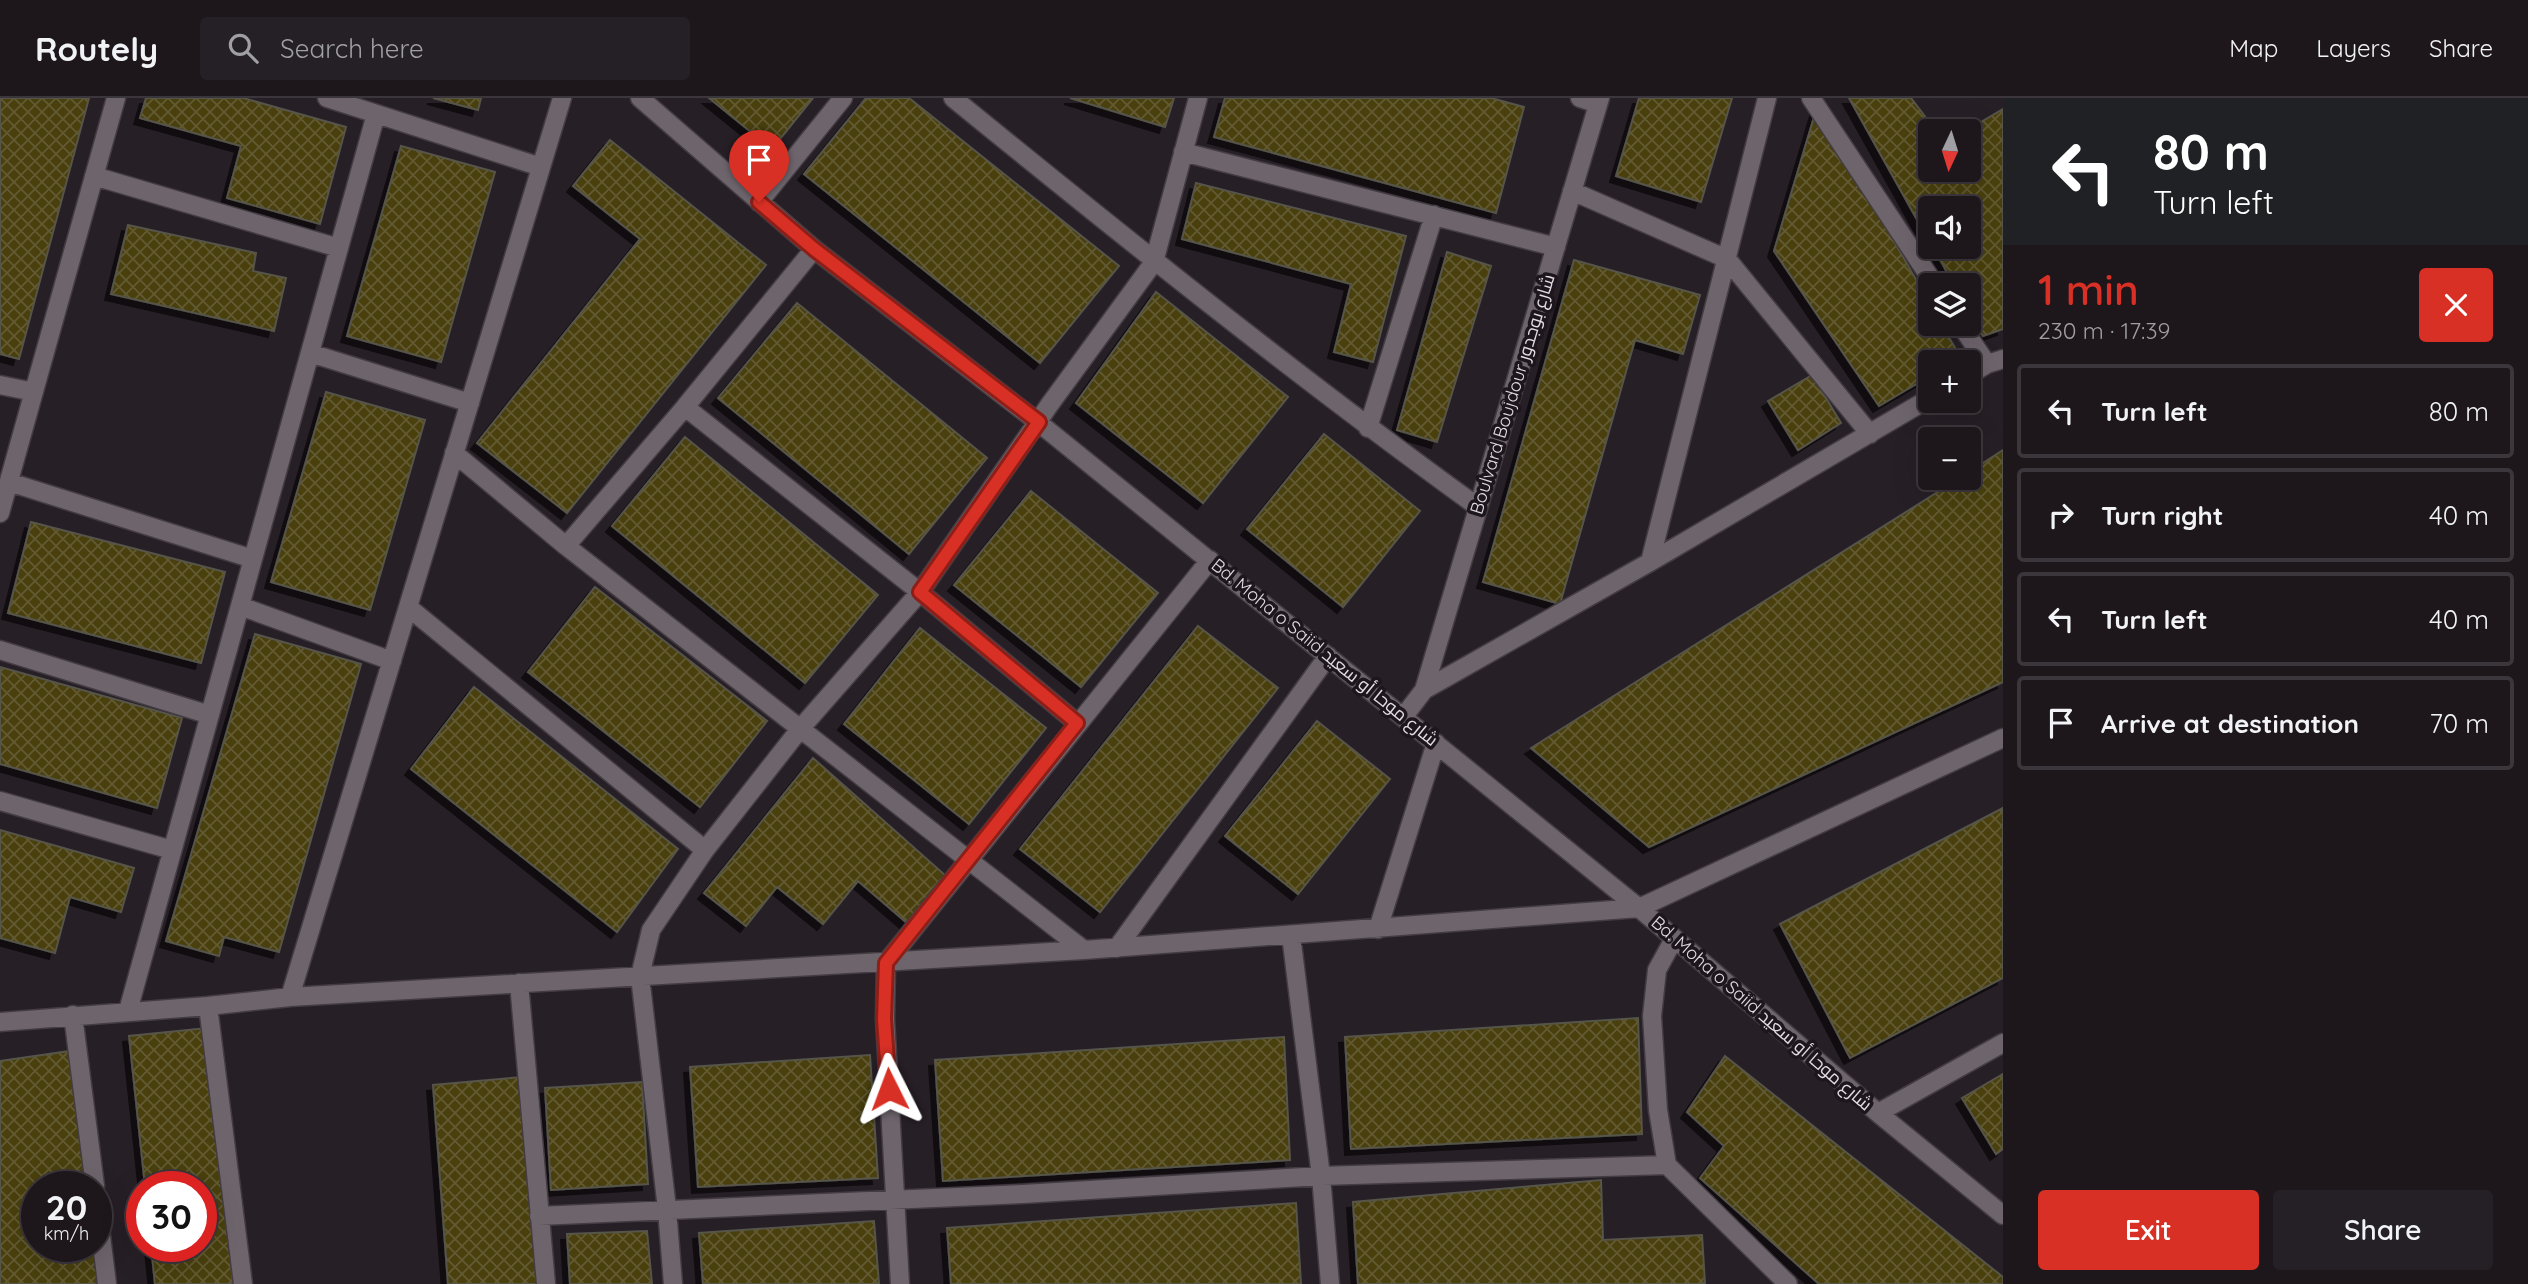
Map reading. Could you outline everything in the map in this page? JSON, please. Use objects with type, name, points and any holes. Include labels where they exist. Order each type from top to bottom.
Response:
[{"type":"street","points":[[0,513],[116,98]]},
{"type":"street","points":[[327,98],[541,167]]},
{"type":"street","points":[[290,997],[562,98]]},
{"type":"street","name":"Bd. Moha o Saiid شارع موحا أو سعيد","points":[[640,98],[814,249],[1039,422],[1405,716],[1639,908],[1878,1113],[2003,1215]]},
{"type":"street","points":[[759,202],[843,98]]},
{"type":"street","points":[[953,98],[1154,262],[1368,428],[1478,507]]},
{"type":"street","points":[[673,1284],[640,976],[651,930],[705,850],[800,729],[920,592],[1050,404],[1154,262],[1198,98]]},
{"type":"street","points":[[1580,98],[1599,101]]},
{"type":"street","points":[[1650,562],[1768,98]]},
{"type":"street","points":[[1811,98],[1927,273]]},
{"type":"street","name":"Boulvard Boujdour شارع بوجدور","points":[[1424,690],[1599,101]]},
{"type":"street","points":[[128,1011],[376,114]]},
{"type":"street","points":[[1183,152],[1556,247]]},
{"type":"street","points":[[94,176],[339,248]]},
{"type":"street","points":[[1572,191],[1727,259],[1870,434]]},
{"type":"street","points":[[1368,428],[1434,215]]},
{"type":"street","points":[[566,546],[685,407],[814,249]]},
{"type":"street","points":[[1971,336],[1995,361]]},
{"type":"street","points":[[310,353],[470,403]]},
{"type":"street","points":[[0,385],[34,392]]},
{"type":"street","points":[[1405,716],[1424,690],[1918,405]]},
{"type":"street","points":[[685,407],[920,592],[1077,723]]},
{"type":"street","points":[[454,453],[566,546],[1084,950]]},
{"type":"street","points":[[9,482],[253,559]]},
{"type":"street","points":[[900,1284],[884,1019],[886,963],[1210,560]]},
{"type":"street","points":[[240,606],[391,661]]},
{"type":"street","points":[[408,607],[705,850]]},
{"type":"street","points":[[0,650],[210,715]]},
{"type":"street","points":[[1116,948],[1328,656]]},
{"type":"street","points":[[0,1022],[290,997],[1116,948],[1639,908],[2003,738]]},
{"type":"street","points":[[1378,929],[1436,743]]},
{"type":"street","points":[[0,801],[172,850]]},
{"type":"street","points":[[1291,935],[1321,1176],[1330,1284]]},
{"type":"street","points":[[1674,939],[1657,970],[1652,1016],[1658,1110],[1667,1165],[1788,1284]]},
{"type":"street","points":[[519,983],[545,1284]]},
{"type":"street","points":[[208,1006],[243,1284]]},
{"type":"street","points":[[73,1015],[93,1171]]},
{"type":"street","points":[[1878,1113],[2003,1043]]},
{"type":"street","points":[[539,1216],[895,1200],[1321,1176],[1667,1165]]},
{"type":"street","points":[[104,1262],[107,1284]]},
{"type":"building","points":[[0,98],[89,98],[19,359],[0,354]]},
{"type":"building","points":[[146,98],[243,98],[346,127],[320,224],[227,198],[241,146],[140,118]]},
{"type":"building","points":[[433,98],[481,98],[478,110]]},
{"type":"building","points":[[709,98],[813,98],[772,149]]},
{"type":"building","points":[[866,98],[909,98],[1119,266],[1040,363],[804,174]]},
{"type":"building","points":[[1070,98],[1174,98],[1165,127]]},
{"type":"building","points":[[1225,98],[1491,98],[1524,107],[1496,213],[1214,137]]},
{"type":"building","points":[[1639,98],[1732,98],[1701,202],[1616,176]]},
{"type":"building","points":[[1849,98],[1911,98],[1927,119],[1918,119],[1918,182],[1981,182],[1981,122],[2003,109],[2003,329],[1983,336],[1981,333],[1981,273],[1947,273],[1940,259],[1981,259],[1981,196],[1918,196],[1918,222]]},
{"type":"building","points":[[1817,107],[1918,283],[1918,336],[1948,336],[1956,350],[1918,350],[1918,383],[1879,406],[1774,251]]},
{"type":"building","points":[[610,140],[766,265],[567,513],[477,443],[640,239],[573,186]]},
{"type":"building","points":[[401,146],[495,172],[441,362],[347,336]]},
{"type":"building","points":[[1196,183],[1406,236],[1373,362],[1334,352],[1351,284],[1182,239]]},
{"type":"building","points":[[128,225],[256,253],[253,271],[286,278],[274,331],[111,294]]},
{"type":"building","points":[[1447,252],[1491,266],[1437,442],[1397,430]]},
{"type":"building","points":[[1574,260],[1700,295],[1683,354],[1635,340],[1560,604],[1483,582]]},
{"type":"building","points":[[1156,292],[1288,397],[1203,503],[1076,403]]},
{"type":"building","points":[[797,303],[987,458],[909,554],[718,398]]},
{"type":"building","points":[[1812,375],[1841,423],[1798,450],[1768,401]]},
{"type":"building","points":[[326,392],[425,420],[370,610],[271,582]]},
{"type":"building","points":[[1324,434],[1420,511],[1343,607],[1247,529]]},
{"type":"building","points":[[685,437],[878,595],[805,683],[612,526]]},
{"type":"building","points":[[2003,450],[2003,682],[1649,847],[1531,748],[1941,490],[1981,490],[1981,464]]},
{"type":"building","points":[[1031,491],[1158,593],[1081,687],[954,585]]},
{"type":"building","points":[[31,522],[225,572],[201,663],[8,613]]},
{"type":"building","points":[[595,587],[767,721],[700,807],[528,672]]},
{"type":"building","points":[[1198,626],[1278,688],[1100,912],[1020,849]]},
{"type":"building","points":[[920,628],[1046,728],[969,824],[844,724]]},
{"type":"building","points":[[255,634],[361,664],[279,952],[224,937],[219,956],[166,941]]},
{"type":"building","points":[[0,667],[182,718],[157,808],[0,764]]},
{"type":"building","points":[[474,687],[678,849],[617,932],[411,769]]},
{"type":"building","points":[[1317,721],[1390,779],[1298,894],[1225,836]]},
{"type":"building","points":[[813,758],[946,876],[907,923],[858,881],[823,924],[777,887],[746,926],[704,893]]},
{"type":"building","points":[[2003,808],[2003,978],[1850,1058],[1780,924]]},
{"type":"building","points":[[0,830],[134,868],[121,912],[70,897],[55,953],[0,938]]},
{"type":"building","points":[[1638,1018],[1642,1134],[1351,1149],[1345,1037]]},
{"type":"building","points":[[207,1028],[233,1284],[155,1284],[153,1262],[217,1262],[217,1171],[143,1171],[129,1036]]},
{"type":"building","points":[[1284,1037],[1290,1160],[943,1181],[935,1060]]},
{"type":"building","points":[[70,1051],[87,1171],[21,1171],[21,1262],[99,1262],[102,1284],[0,1284],[0,1061]]},
{"type":"building","points":[[870,1055],[878,1178],[698,1187],[690,1067]]},
{"type":"building","points":[[1725,1056],[2003,1277],[2003,1284],[1819,1284],[1700,1178],[1724,1146],[1687,1112]]},
{"type":"building","points":[[2003,1074],[2003,1149],[1996,1154],[1962,1098]]},
{"type":"building","points":[[522,1077],[540,1284],[448,1284],[433,1085]]},
{"type":"building","points":[[642,1082],[648,1184],[551,1190],[545,1088]]},
{"type":"building","points":[[1601,1180],[1603,1240],[1702,1235],[1705,1284],[1358,1284],[1353,1202]]},
{"type":"building","points":[[1296,1203],[1301,1284],[951,1284],[947,1228]]},
{"type":"building","points":[[874,1221],[879,1284],[703,1284],[699,1233]]},
{"type":"building","points":[[647,1231],[652,1284],[570,1284],[567,1234]]},
{"type":"route","points":[[759,202],[814,249],[1039,422],[920,592],[1077,723],[886,963],[884,1019],[889,1089]]}]
